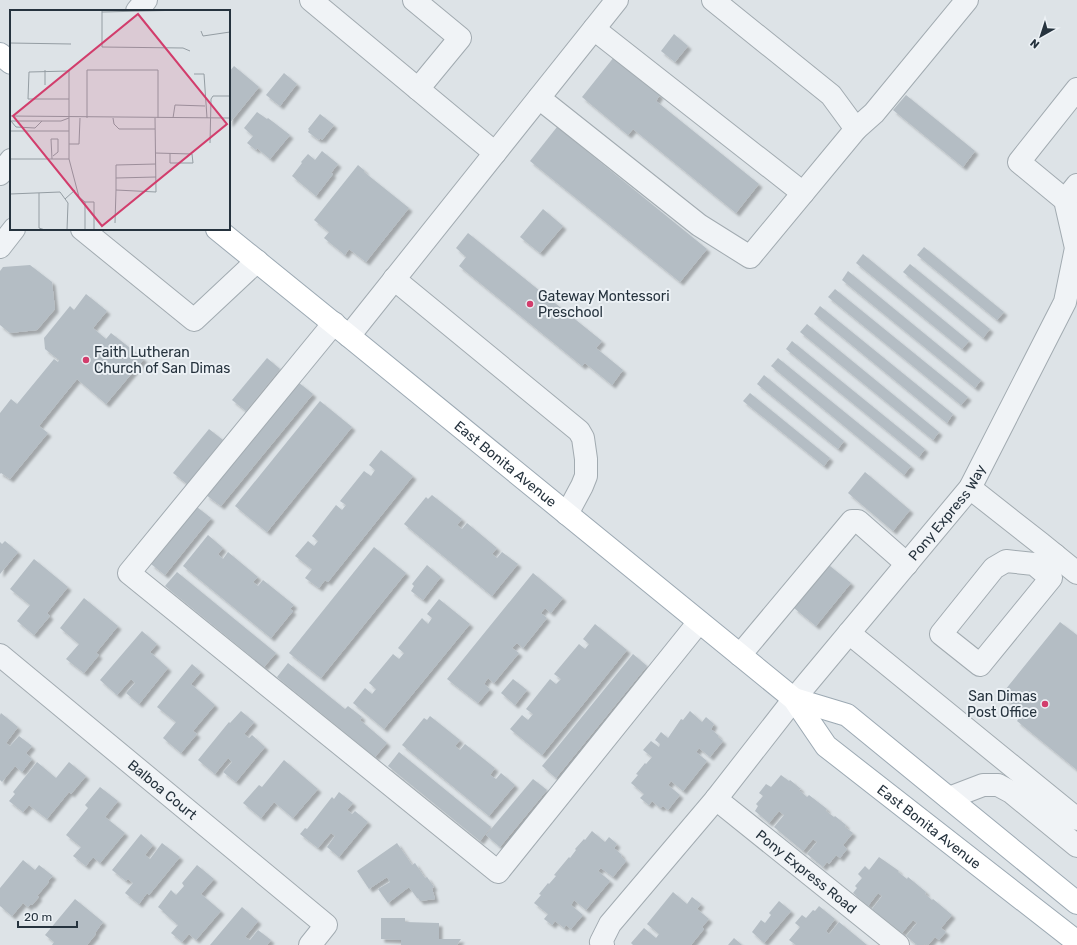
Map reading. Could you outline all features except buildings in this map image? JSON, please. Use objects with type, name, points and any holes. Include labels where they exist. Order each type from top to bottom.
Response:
[{"type":"main road","points":[[0,54],[10,62]]},
{"type":"main road","name":"East Bonita Avenue","points":[[218,230],[794,699],[826,746],[1077,942]]},
{"type":"main road","name":"East Bonita Avenue","points":[[794,699],[847,715],[1077,903]]},
{"type":"street","points":[[138,10],[146,0]]},
{"type":"street","points":[[311,0],[495,153]]},
{"type":"street","points":[[414,0],[460,38],[418,89]]},
{"type":"street","points":[[617,0],[394,279],[341,329],[129,573],[498,872],[699,622]]},
{"type":"street","points":[[713,0],[831,95],[856,128]]},
{"type":"street","points":[[539,98],[699,225],[750,257],[856,128],[874,113],[967,0]]},
{"type":"street","points":[[594,29],[803,193]]},
{"type":"street","points":[[1071,192],[1019,162],[1077,89]]},
{"type":"street","points":[[0,174],[10,161]]},
{"type":"street","name":"Pony Express Way","points":[[794,699],[970,488],[1071,302],[1076,248],[1071,192]]},
{"type":"street","points":[[0,247],[13,230]]},
{"type":"street","points":[[83,230],[194,320],[257,261]]},
{"type":"street","points":[[394,279],[579,431],[583,438],[586,459],[586,476],[567,514]]},
{"type":"street","points":[[970,488],[1048,563],[1051,578],[980,665],[941,634],[994,568],[1006,561],[1034,564],[1048,563],[1077,573]]},
{"type":"street","points":[[740,655],[852,521],[858,522],[907,564]]},
{"type":"street","points":[[849,633],[1077,818]]},
{"type":"street","name":"Balboa Court","points":[[0,655],[326,925],[310,945]]},
{"type":"street","points":[[603,945],[601,942],[610,924],[716,799],[794,699]]},
{"type":"street","points":[[949,798],[983,785],[998,785],[1011,792],[1077,846]]},
{"type":"street","name":"Pony Express Road","points":[[716,799],[898,945]]},
{"type":"place","name":"Gateway Montessori Preschool","points":[[530,304]]},
{"type":"place","name":"Faith Lutheran Church of San Dimas","points":[[86,360]]},
{"type":"place","name":"San Dimas Post Office","points":[[1045,704]]}]
